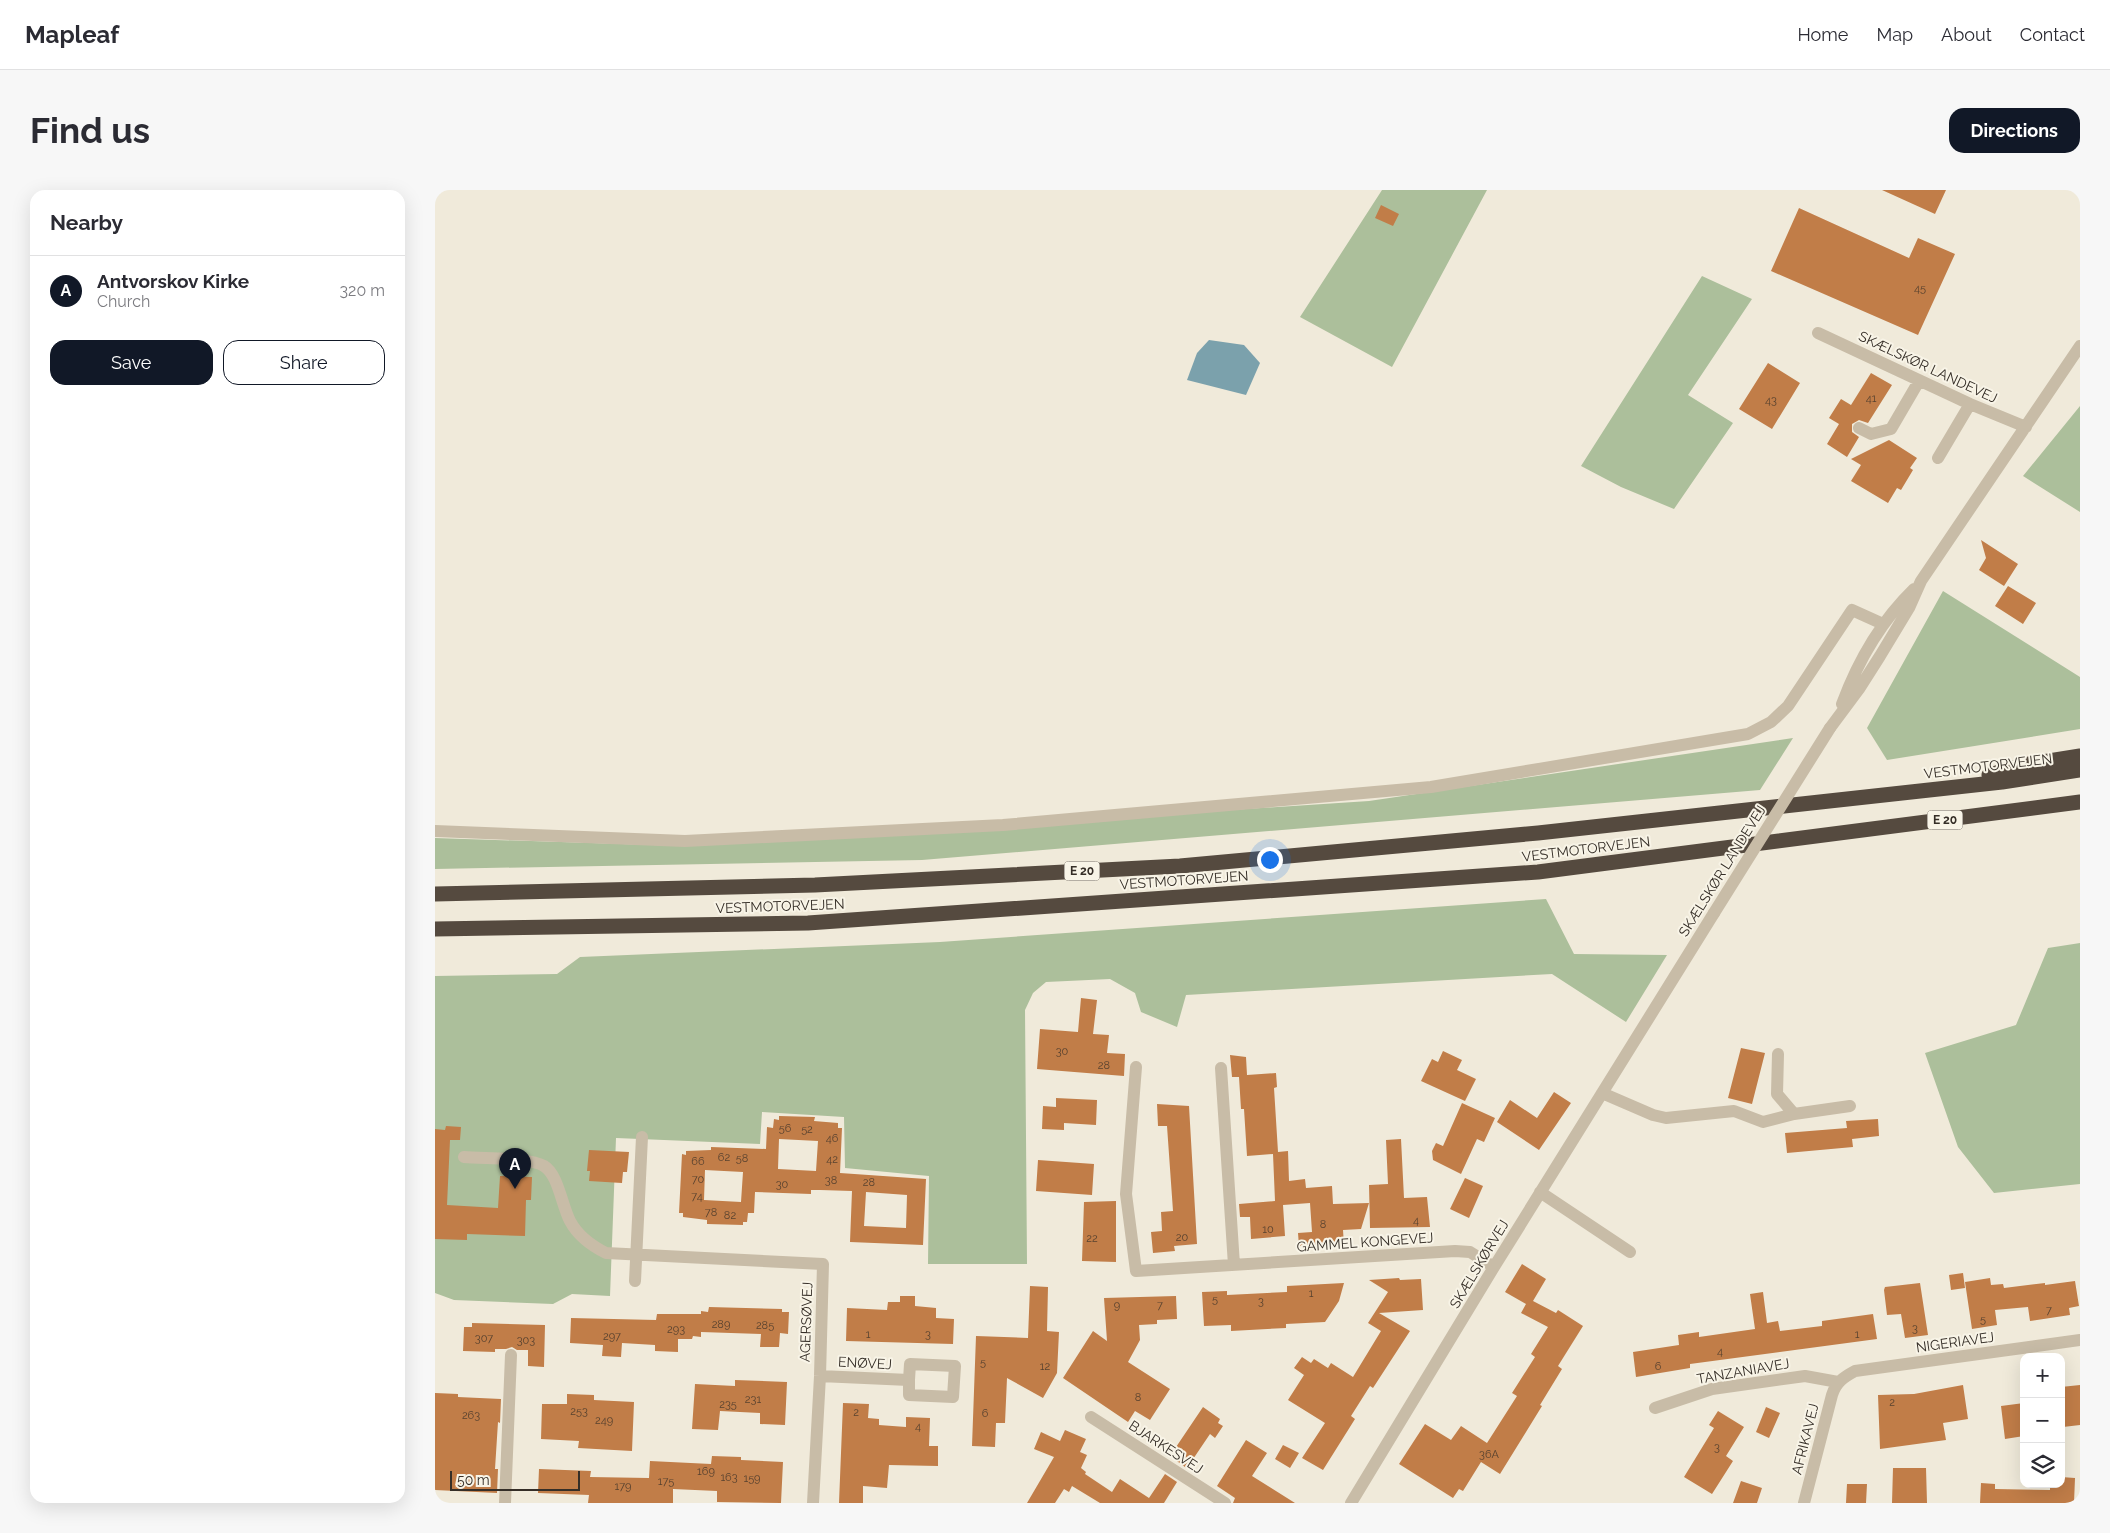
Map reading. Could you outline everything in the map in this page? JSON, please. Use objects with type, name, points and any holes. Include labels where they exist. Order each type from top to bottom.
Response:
[{"type":"highway","points":[[1941,788],[2029,764],[2080,756]]},
{"type":"highway","name":"VESTMOTORVEJEN","points":[[435,894],[815,885],[1180,866],[1538,833],[1941,788],[2080,770]]},
{"type":"highway","name":"VESTMOTORVEJEN","points":[[435,929],[808,923],[1538,872],[2080,802]]},
{"type":"street","name":"SKÆLSKØR LANDEVEJ","points":[[1818,333],[1919,381],[2025,427]]},
{"type":"street","name":"SKÆLSKØR LANDEVEJ","points":[[1837,716],[1849,684],[1883,624],[1919,584],[2080,346]]},
{"type":"street","points":[[1859,428],[1871,434],[1891,429],[1919,381]]},
{"type":"street","points":[[1938,458],[1970,404]]},
{"type":"street","name":"SKÆLSKØR LANDEVEJ","points":[[1633,1042],[1837,716],[1859,689],[1880,656],[1909,608],[1919,584]]},
{"type":"street","points":[[435,831],[685,841],[1003,825],[1431,787],[1748,734],[1771,722],[1788,706],[1852,610],[1883,624]]},
{"type":"street","name":"SKÆLSKØRVEJ","points":[[1351,1503],[1633,1042]]},
{"type":"street","points":[[1779,1054],[1777,1094],[1794,1114]]},
{"type":"street","name":"GAMMEL KONGEVEJ","points":[[1136,1067],[1126,1194],[1136,1271],[1455,1250],[1469,1252],[1494,1267]]},
{"type":"street","points":[[1221,1068],[1234,1265]]},
{"type":"street","points":[[1602,1093],[1653,1115],[1666,1118],[1734,1111],[1763,1122],[1773,1121],[1794,1114],[1850,1106]]},
{"type":"street","points":[[635,1280],[642,1137]]},
{"type":"street","points":[[464,1157],[534,1162],[545,1167],[553,1177],[569,1220],[580,1236],[591,1246],[606,1253],[636,1255]]},
{"type":"street","points":[[1540,1192],[1630,1252]]},
{"type":"street","name":"AGERSØVEJ","points":[[636,1255],[823,1264],[820,1376],[813,1503]]},
{"type":"street","name":"NIGERIAVEJ","points":[[1838,1382],[1855,1371],[2080,1340]]},
{"type":"street","points":[[505,1503],[511,1355]]},
{"type":"street","name":"ENØVEJ","points":[[820,1376],[909,1380]]},
{"type":"street","name":"TANZANIAVEJ","points":[[1655,1408],[1712,1390],[1805,1376],[1838,1382]]},
{"type":"street","name":"AFRIKAVEJ","points":[[1804,1503],[1832,1395],[1838,1382]]},
{"type":"street","name":"BJARKESVEJ","points":[[1091,1417],[1225,1503]]},
{"type":"green space","points":[[1382,190],[1487,190],[1392,367],[1300,317]]},
{"type":"green space","points":[[1702,276],[1752,299],[1688,395],[1733,423],[1674,509],[1621,487],[1581,466]]},
{"type":"green space","points":[[2080,406],[2080,512],[2023,476]]},
{"type":"green space","points":[[1943,591],[2080,677],[2080,729],[1887,760],[1867,728]]},
{"type":"green space","points":[[1793,738],[1760,790],[922,860],[435,869],[435,838],[683,846],[1369,801]]},
{"type":"green space","points":[[1546,899],[1574,954],[1667,955],[1626,1022],[1552,974],[1186,995],[1177,1027],[1141,1012],[1135,993],[1110,979],[1046,982],[1033,993],[1025,1010],[1027,1264],[928,1264],[929,1176],[845,1168],[844,1117],[762,1112],[760,1144],[616,1138],[610,1296],[572,1294],[553,1304],[454,1300],[435,1293],[435,976],[557,974],[580,957],[940,942]]},
{"type":"green space","points":[[2080,943],[2080,1184],[1994,1193],[1958,1147],[1925,1053],[2016,1025],[2048,948]]},
{"type":"water","points":[[1209,340],[1244,345],[1260,363],[1246,395],[1187,380],[1197,353]]},
{"type":"building","points":[[1882,190],[1946,190],[1935,214]]},
{"type":"building","points":[[1381,205],[1399,214],[1393,226],[1375,218]]},
{"type":"building","points":[[1799,208],[1909,258],[1918,238],[1955,254],[1918,335],[1771,271]]},
{"type":"building","points":[[1768,363],[1800,383],[1772,429],[1739,409]]},
{"type":"building","points":[[1871,373],[1892,385],[1868,423],[1859,420],[1852,424],[1852,432],[1859,437],[1847,457],[1827,444],[1839,424],[1829,418],[1841,399],[1851,405]]},
{"type":"building","points":[[1889,440],[1917,458],[1910,468],[1913,470],[1901,490],[1897,488],[1888,503],[1851,481],[1861,465],[1851,459]]},
{"type":"building","points":[[1981,540],[2018,564],[2004,586],[1979,570],[1986,558]]},
{"type":"building","points":[[2008,586],[2036,603],[2023,624],[1995,606]]},
{"type":"building","points":[[1081,998],[1097,1000],[1093,1034],[1109,1035],[1107,1053],[1125,1054],[1124,1076],[1037,1069],[1040,1029],[1078,1032]]},
{"type":"building","points":[[1741,1048],[1765,1053],[1752,1104],[1728,1098]]},
{"type":"building","points":[[1443,1051],[1462,1060],[1457,1070],[1476,1079],[1465,1101],[1421,1081],[1432,1059],[1438,1062]]},
{"type":"building","points":[[1230,1055],[1246,1057],[1247,1075],[1276,1073],[1277,1087],[1274,1088],[1278,1152],[1288,1151],[1289,1181],[1305,1179],[1306,1188],[1332,1186],[1333,1204],[1369,1203],[1361,1229],[1343,1230],[1344,1245],[1299,1246],[1298,1233],[1312,1232],[1310,1203],[1283,1205],[1285,1236],[1251,1239],[1250,1217],[1240,1217],[1239,1204],[1275,1201],[1273,1154],[1247,1156],[1244,1109],[1241,1109],[1239,1077],[1232,1077]]},
{"type":"building","points":[[1554,1092],[1571,1103],[1539,1150],[1497,1122],[1510,1100],[1537,1118]]},
{"type":"building","points":[[1056,1098],[1097,1100],[1096,1125],[1064,1123],[1064,1130],[1042,1129],[1043,1106],[1056,1107]]},
{"type":"building","points":[[1462,1103],[1495,1118],[1484,1142],[1477,1139],[1461,1174],[1433,1160],[1432,1151],[1436,1143],[1443,1146]]},
{"type":"building","points":[[1157,1104],[1189,1106],[1197,1244],[1174,1246],[1175,1251],[1153,1253],[1151,1232],[1162,1231],[1161,1212],[1173,1211],[1167,1126],[1158,1126]]},
{"type":"building","points":[[779,1116],[815,1117],[814,1121],[838,1123],[838,1128],[842,1128],[840,1173],[926,1179],[923,1245],[850,1242],[852,1191],[811,1190],[811,1194],[755,1192],[754,1213],[748,1213],[747,1222],[743,1222],[743,1225],[707,1224],[707,1220],[683,1217],[683,1213],[679,1213],[682,1154],[686,1155],[686,1151],[711,1150],[711,1147],[766,1149],[767,1127],[773,1128],[774,1119],[779,1120]],"holes":[[[779,1139],[818,1141],[816,1171],[778,1169]],[[705,1170],[743,1172],[741,1202],[704,1200]],[[866,1192],[907,1195],[906,1228],[864,1226]]]},
{"type":"building","points":[[1878,1119],[1879,1136],[1852,1139],[1853,1147],[1787,1153],[1785,1133],[1847,1128],[1846,1121]]},
{"type":"building","points":[[446,1126],[461,1127],[460,1140],[450,1140],[447,1205],[498,1208],[500,1176],[532,1177],[531,1200],[526,1200],[525,1236],[467,1234],[467,1240],[435,1239],[435,1129],[445,1130]]},
{"type":"building","points":[[1401,1139],[1404,1198],[1427,1197],[1430,1227],[1370,1228],[1369,1185],[1388,1184],[1386,1140]]},
{"type":"building","points":[[589,1150],[629,1152],[627,1172],[623,1172],[622,1183],[589,1181],[590,1171],[587,1171]]},
{"type":"building","points":[[1038,1160],[1094,1164],[1092,1195],[1036,1191]]},
{"type":"building","points":[[1465,1178],[1483,1186],[1469,1218],[1450,1209]]},
{"type":"building","points":[[1116,1201],[1116,1262],[1082,1261],[1084,1202]]},
{"type":"building","points":[[1522,1264],[1546,1279],[1533,1301],[1556,1313],[1558,1310],[1583,1326],[1558,1366],[1562,1369],[1540,1405],[1542,1406],[1500,1474],[1481,1462],[1463,1491],[1459,1489],[1453,1498],[1399,1464],[1425,1424],[1451,1440],[1461,1426],[1487,1443],[1517,1396],[1512,1393],[1535,1357],[1531,1354],[1548,1327],[1521,1313],[1526,1304],[1505,1292]]},
{"type":"building","points":[[1963,1273],[1965,1288],[1951,1290],[1949,1275]]},
{"type":"building","points":[[1399,1278],[1400,1280],[1421,1279],[1423,1310],[1379,1313],[1410,1331],[1373,1388],[1370,1386],[1351,1416],[1355,1419],[1323,1470],[1302,1458],[1325,1423],[1288,1400],[1304,1375],[1294,1368],[1302,1357],[1311,1363],[1314,1359],[1328,1368],[1331,1363],[1353,1377],[1381,1331],[1368,1323],[1388,1292],[1369,1280]]},
{"type":"building","points":[[1990,1278],[1991,1285],[2003,1284],[2004,1288],[2075,1281],[2079,1306],[2069,1308],[2070,1315],[2030,1321],[2028,1307],[1995,1310],[1997,1325],[1972,1329],[1965,1282]]},
{"type":"building","points":[[1344,1283],[1339,1301],[1325,1322],[1286,1324],[1286,1328],[1231,1331],[1231,1325],[1204,1326],[1202,1292],[1227,1291],[1227,1295],[1287,1292],[1287,1286]]},
{"type":"building","points":[[1920,1283],[1928,1335],[1905,1338],[1901,1314],[1887,1315],[1884,1290],[1885,1287]]},
{"type":"building","points":[[1030,1286],[1048,1287],[1047,1331],[1059,1332],[1057,1373],[1043,1398],[1007,1378],[1005,1423],[996,1423],[995,1447],[972,1446],[976,1336],[1028,1338]]},
{"type":"building","points":[[1763,1292],[1767,1323],[1778,1321],[1780,1331],[1822,1326],[1822,1321],[1873,1314],[1877,1339],[1690,1364],[1690,1368],[1636,1377],[1633,1352],[1679,1345],[1678,1335],[1699,1332],[1699,1337],[1755,1329],[1750,1294]]},
{"type":"building","points":[[900,1296],[915,1296],[915,1306],[936,1308],[936,1318],[954,1319],[953,1344],[846,1341],[847,1308],[887,1310],[888,1302],[900,1302]]},
{"type":"building","points":[[1176,1296],[1177,1319],[1157,1320],[1157,1324],[1139,1325],[1140,1340],[1128,1362],[1170,1389],[1150,1420],[1135,1411],[1128,1422],[1063,1378],[1093,1331],[1107,1341],[1104,1298]]},
{"type":"building","points":[[709,1307],[782,1309],[782,1312],[789,1312],[788,1334],[780,1333],[779,1347],[760,1347],[761,1334],[701,1332],[701,1337],[693,1336],[692,1339],[678,1339],[678,1352],[655,1351],[655,1345],[622,1343],[621,1357],[602,1356],[603,1345],[570,1343],[571,1318],[656,1320],[657,1314],[701,1314],[701,1311],[708,1312]]},
{"type":"building","points":[[472,1323],[545,1325],[544,1367],[528,1366],[528,1350],[517,1350],[512,1347],[495,1349],[495,1352],[463,1351],[464,1327],[472,1327]]},
{"type":"building","points":[[735,1380],[787,1382],[785,1425],[760,1424],[760,1413],[720,1411],[718,1430],[692,1429],[695,1384],[735,1386]]},
{"type":"building","points":[[1963,1385],[1968,1419],[1943,1423],[1946,1440],[1880,1449],[1878,1395],[1914,1394]]},
{"type":"building","points":[[2080,1385],[2080,1425],[2065,1427],[2065,1387]]},
{"type":"building","points":[[435,1393],[458,1394],[458,1397],[501,1399],[495,1469],[498,1469],[497,1493],[435,1490]]},
{"type":"building","points":[[567,1394],[594,1395],[594,1400],[634,1402],[632,1451],[578,1448],[579,1441],[541,1439],[542,1404],[567,1404]]},
{"type":"building","points":[[843,1403],[869,1404],[868,1418],[879,1419],[879,1425],[906,1427],[906,1417],[930,1418],[929,1446],[938,1446],[938,1466],[889,1465],[887,1488],[863,1486],[863,1503],[839,1503]]},
{"type":"building","points":[[2020,1404],[2020,1437],[2005,1439],[2001,1406]]},
{"type":"building","points":[[1203,1407],[1220,1419],[1218,1423],[1223,1426],[1215,1438],[1210,1434],[1187,1468],[1170,1456]]},
{"type":"building","points":[[1766,1407],[1780,1413],[1769,1438],[1756,1432]]},
{"type":"building","points":[[1718,1411],[1744,1427],[1726,1456],[1733,1461],[1712,1494],[1684,1477],[1714,1428],[1709,1425]]},
{"type":"building","points":[[1065,1430],[1086,1439],[1080,1452],[1087,1455],[1081,1468],[1086,1472],[1085,1474],[1112,1492],[1120,1479],[1149,1498],[1165,1474],[1177,1482],[1164,1503],[1100,1503],[1072,1486],[1069,1492],[1064,1489],[1055,1503],[1027,1503],[1054,1457],[1034,1449],[1041,1432],[1060,1441]]},
{"type":"building","points":[[1246,1440],[1267,1453],[1252,1476],[1295,1503],[1233,1503],[1235,1498],[1217,1486]]},
{"type":"building","points":[[1283,1445],[1299,1453],[1290,1468],[1275,1459]]},
{"type":"building","points":[[712,1456],[741,1457],[741,1460],[783,1462],[781,1503],[717,1502],[717,1491],[673,1489],[673,1503],[588,1503],[589,1495],[538,1493],[539,1469],[591,1471],[590,1477],[649,1478],[650,1461],[711,1464]]},
{"type":"building","points":[[1893,1468],[1926,1468],[1927,1503],[1892,1503]]},
{"type":"building","points":[[2065,1477],[2075,1478],[2074,1503],[1980,1503],[1981,1483],[1995,1484],[1995,1489],[2050,1490],[2050,1488],[2065,1488]]},
{"type":"building","points":[[1741,1481],[1762,1488],[1757,1503],[1733,1503]]},
{"type":"building","points":[[1847,1484],[1867,1484],[1866,1503],[1846,1503]]},
{"type":"place","name":"Antvorskov Kirke","points":[[515,1189]]}]
